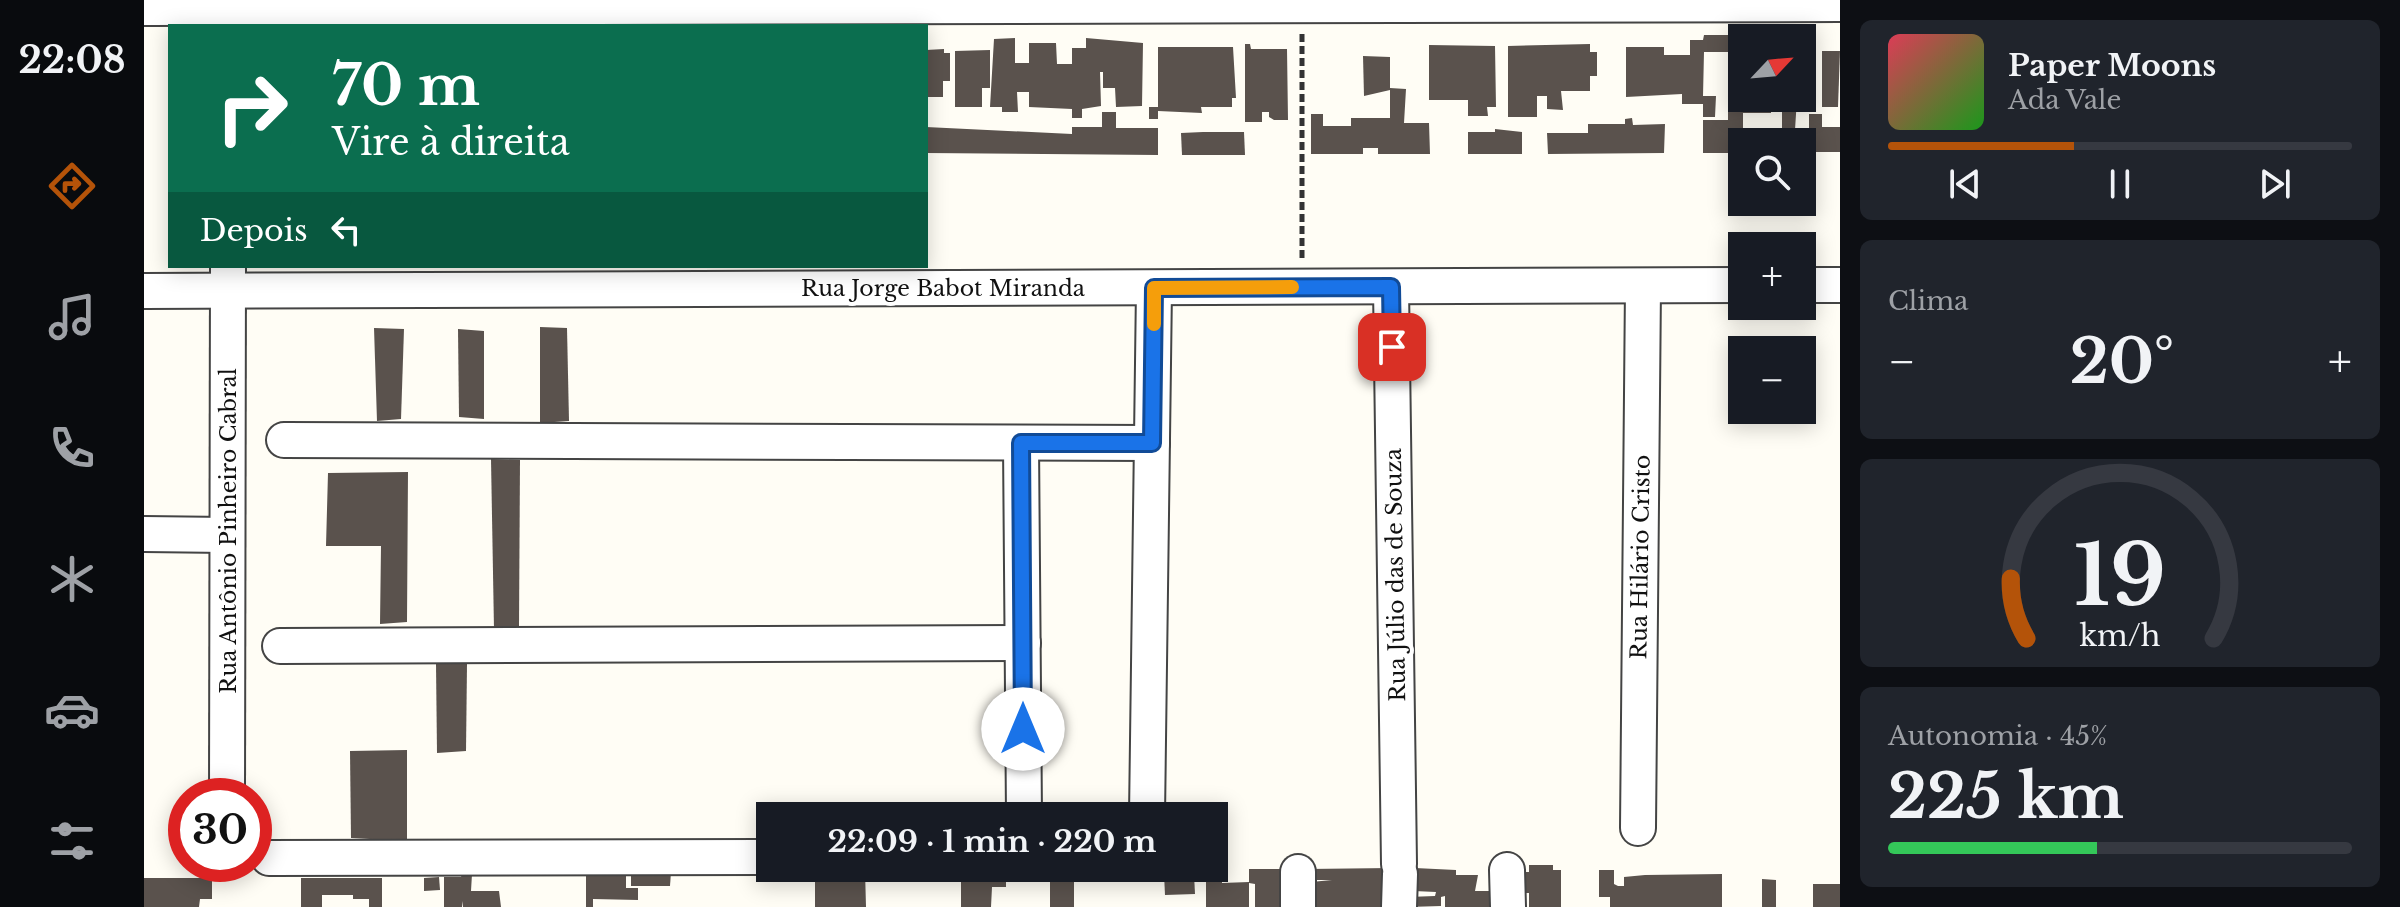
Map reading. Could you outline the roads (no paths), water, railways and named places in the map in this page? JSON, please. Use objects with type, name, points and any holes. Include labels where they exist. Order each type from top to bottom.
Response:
[{"type":"street","points":[[144,8],[226,11],[729,11],[1008,3],[1840,4]]},
{"type":"street","name":"Rua Jorge Babot Miranda","points":[[144,291],[228,278],[734,278],[1154,288],[1728,285]]},
{"type":"street","name":"Rua Antônio Pinheiro Cabral","points":[[227,778],[228,278]]},
{"type":"street","points":[[1816,285],[1840,285]]},
{"type":"street","name":"Rua Hilário Cristo","points":[[1638,828],[1643,286]]},
{"type":"street","name":"Rua Júlio das de Souza","points":[[1391,287],[1399,882]]},
{"type":"street","points":[[1147,802],[1154,288]]},
{"type":"street","points":[[284,440],[1152,443]]},
{"type":"street","points":[[1021,443],[1024,802]]},
{"type":"street","points":[[144,534],[227,535]]},
{"type":"street","points":[[280,646],[1023,643]]},
{"type":"street","points":[[272,858],[756,857]]},
{"type":"street","points":[[1507,870],[1508,907]]},
{"type":"street","points":[[1298,872],[1298,907]]}]
